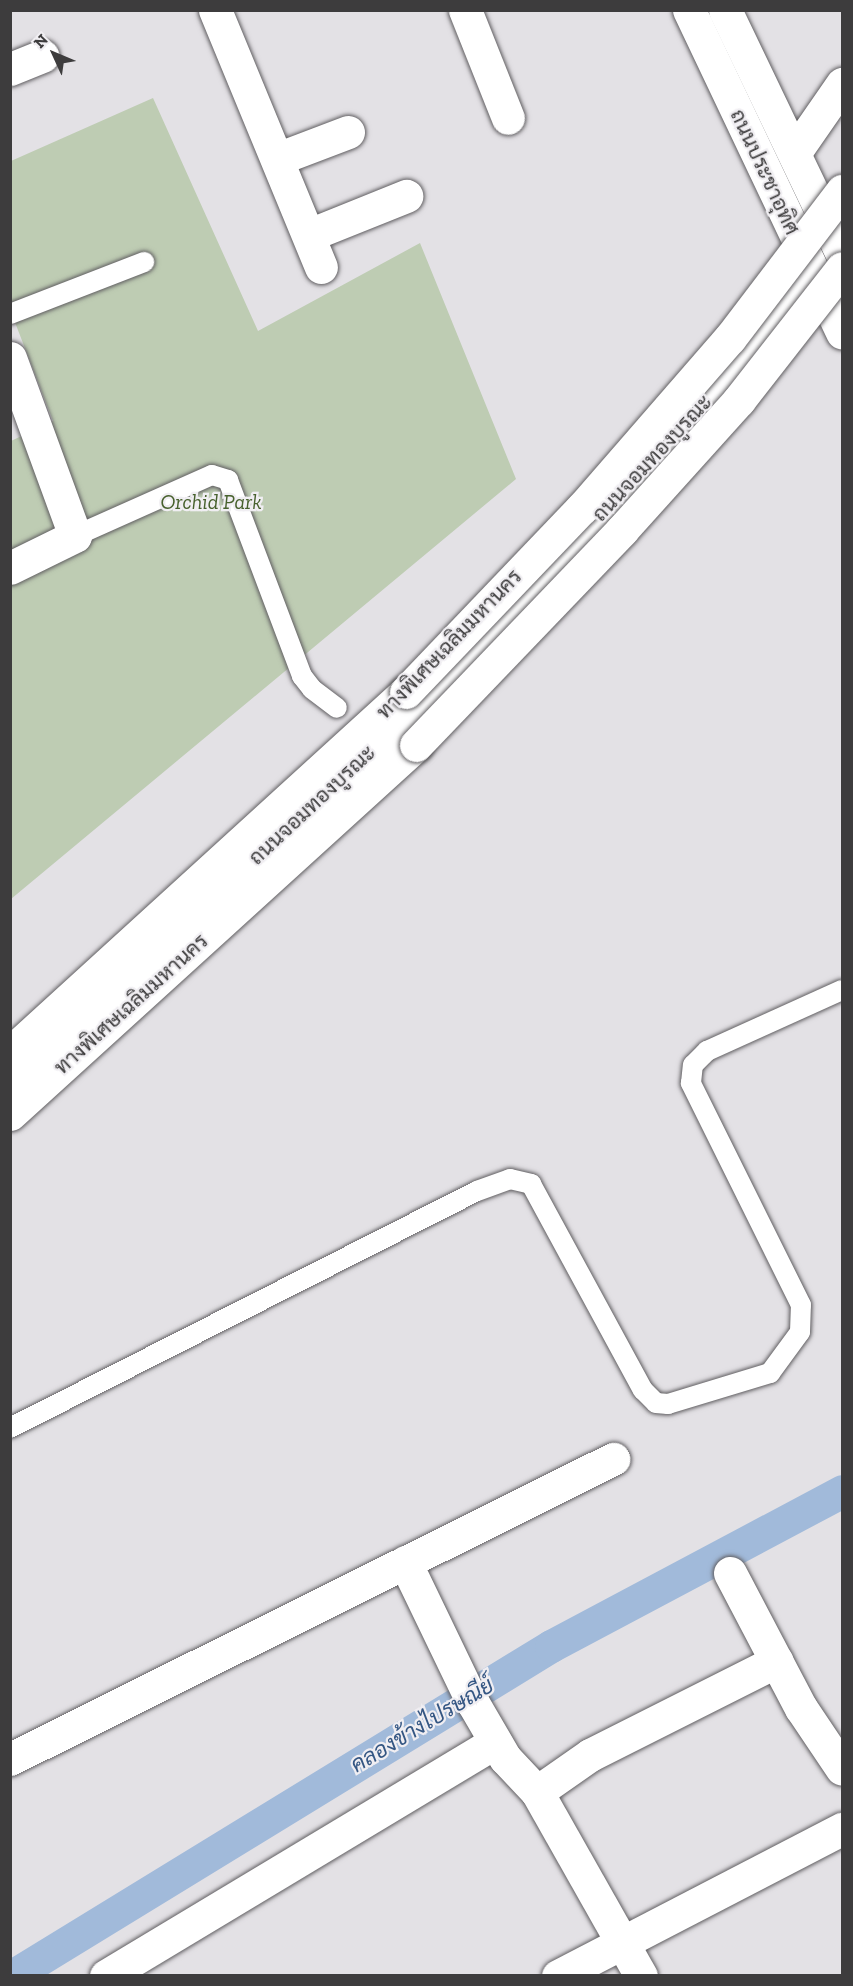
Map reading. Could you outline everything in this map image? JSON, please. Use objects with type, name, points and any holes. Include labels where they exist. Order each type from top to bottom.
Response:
[{"type":"main road","points":[[215,10],[321,267]]},
{"type":"main road","points":[[465,10],[508,118]]},
{"type":"main road","name":"ถนนประชาอุทิศ","points":[[689,10],[827,269],[843,332]]},
{"type":"main road","name":"ถนนประชาอุทิศ","points":[[725,10],[843,254]]},
{"type":"main road","points":[[10,69],[42,56]]},
{"type":"main road","points":[[795,152],[843,84]]},
{"type":"main road","points":[[277,159],[348,132]]},
{"type":"main road","name":"ทางพิเศษเฉลิมมหานคร","points":[[10,1053],[406,692],[582,508],[722,347],[843,191]]},
{"type":"main road","points":[[309,235],[406,196]]},
{"type":"main road","name":"ถนนจอมทองบูรณะ","points":[[10,1081],[433,694],[827,269]]},
{"type":"main road","name":"ทางพิเศษเฉลิมมหานคร","points":[[10,1114],[416,745],[622,530],[739,400],[827,269]]},
{"type":"main road","points":[[10,358],[75,536],[10,568]]},
{"type":"main road","points":[[10,1760],[613,1459]]},
{"type":"main road","points":[[405,1562],[454,1667],[495,1742],[523,1781],[537,1792],[641,1976]]},
{"type":"main road","points":[[730,1574],[801,1708],[841,1759]]},
{"type":"main road","points":[[537,1792],[590,1755],[777,1661]]},
{"type":"main road","points":[[106,1976],[495,1742]]},
{"type":"main road","points":[[558,1976],[843,1829]]},
{"type":"lane","points":[[10,314],[144,262]]},
{"type":"lane","points":[[75,536],[212,475],[228,480],[302,676],[312,689],[337,708]]},
{"type":"lane","points":[[10,1428],[466,1197],[510,1179],[531,1184],[644,1390],[656,1403],[668,1404],[770,1373],[800,1332],[801,1305],[691,1083],[693,1065],[707,1051],[843,990]]},
{"type":"green space","name":"Orchid Park","points":[[153,98],[258,331],[420,243],[516,479],[11,899],[11,441],[53,421],[11,312],[11,161]]},
{"type":"waterway","name":"คลองข้างไปรษณีย์","points":[[12,1976],[551,1646],[842,1491]]}]
